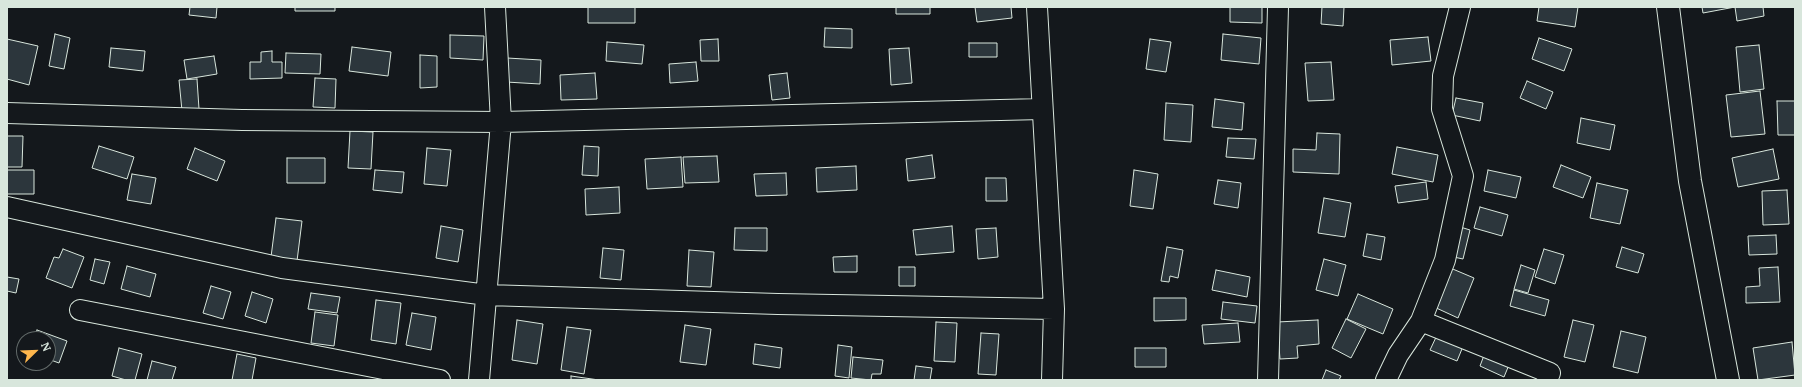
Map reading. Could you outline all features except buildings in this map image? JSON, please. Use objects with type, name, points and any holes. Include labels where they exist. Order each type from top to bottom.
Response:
[{"type":"highway","points":[[1668,7],[1690,181],[1728,380]]},
{"type":"street","points":[[479,380],[501,122],[495,7]]},
{"type":"street","points":[[1037,7],[1054,308],[1052,380]]},
{"type":"street","points":[[1268,380],[1278,7]]},
{"type":"street","points":[[1386,380],[1398,355],[1421,321],[1445,260],[1463,176],[1442,109],[1443,76],[1460,7]]},
{"type":"street","points":[[7,114],[242,120],[501,122],[1042,109]]},
{"type":"street","points":[[7,207],[282,268],[487,295],[778,304],[1054,308]]},
{"type":"street","points":[[80,310],[440,380]]},
{"type":"street","points":[[1421,321],[1550,373],[1547,380]]}]
